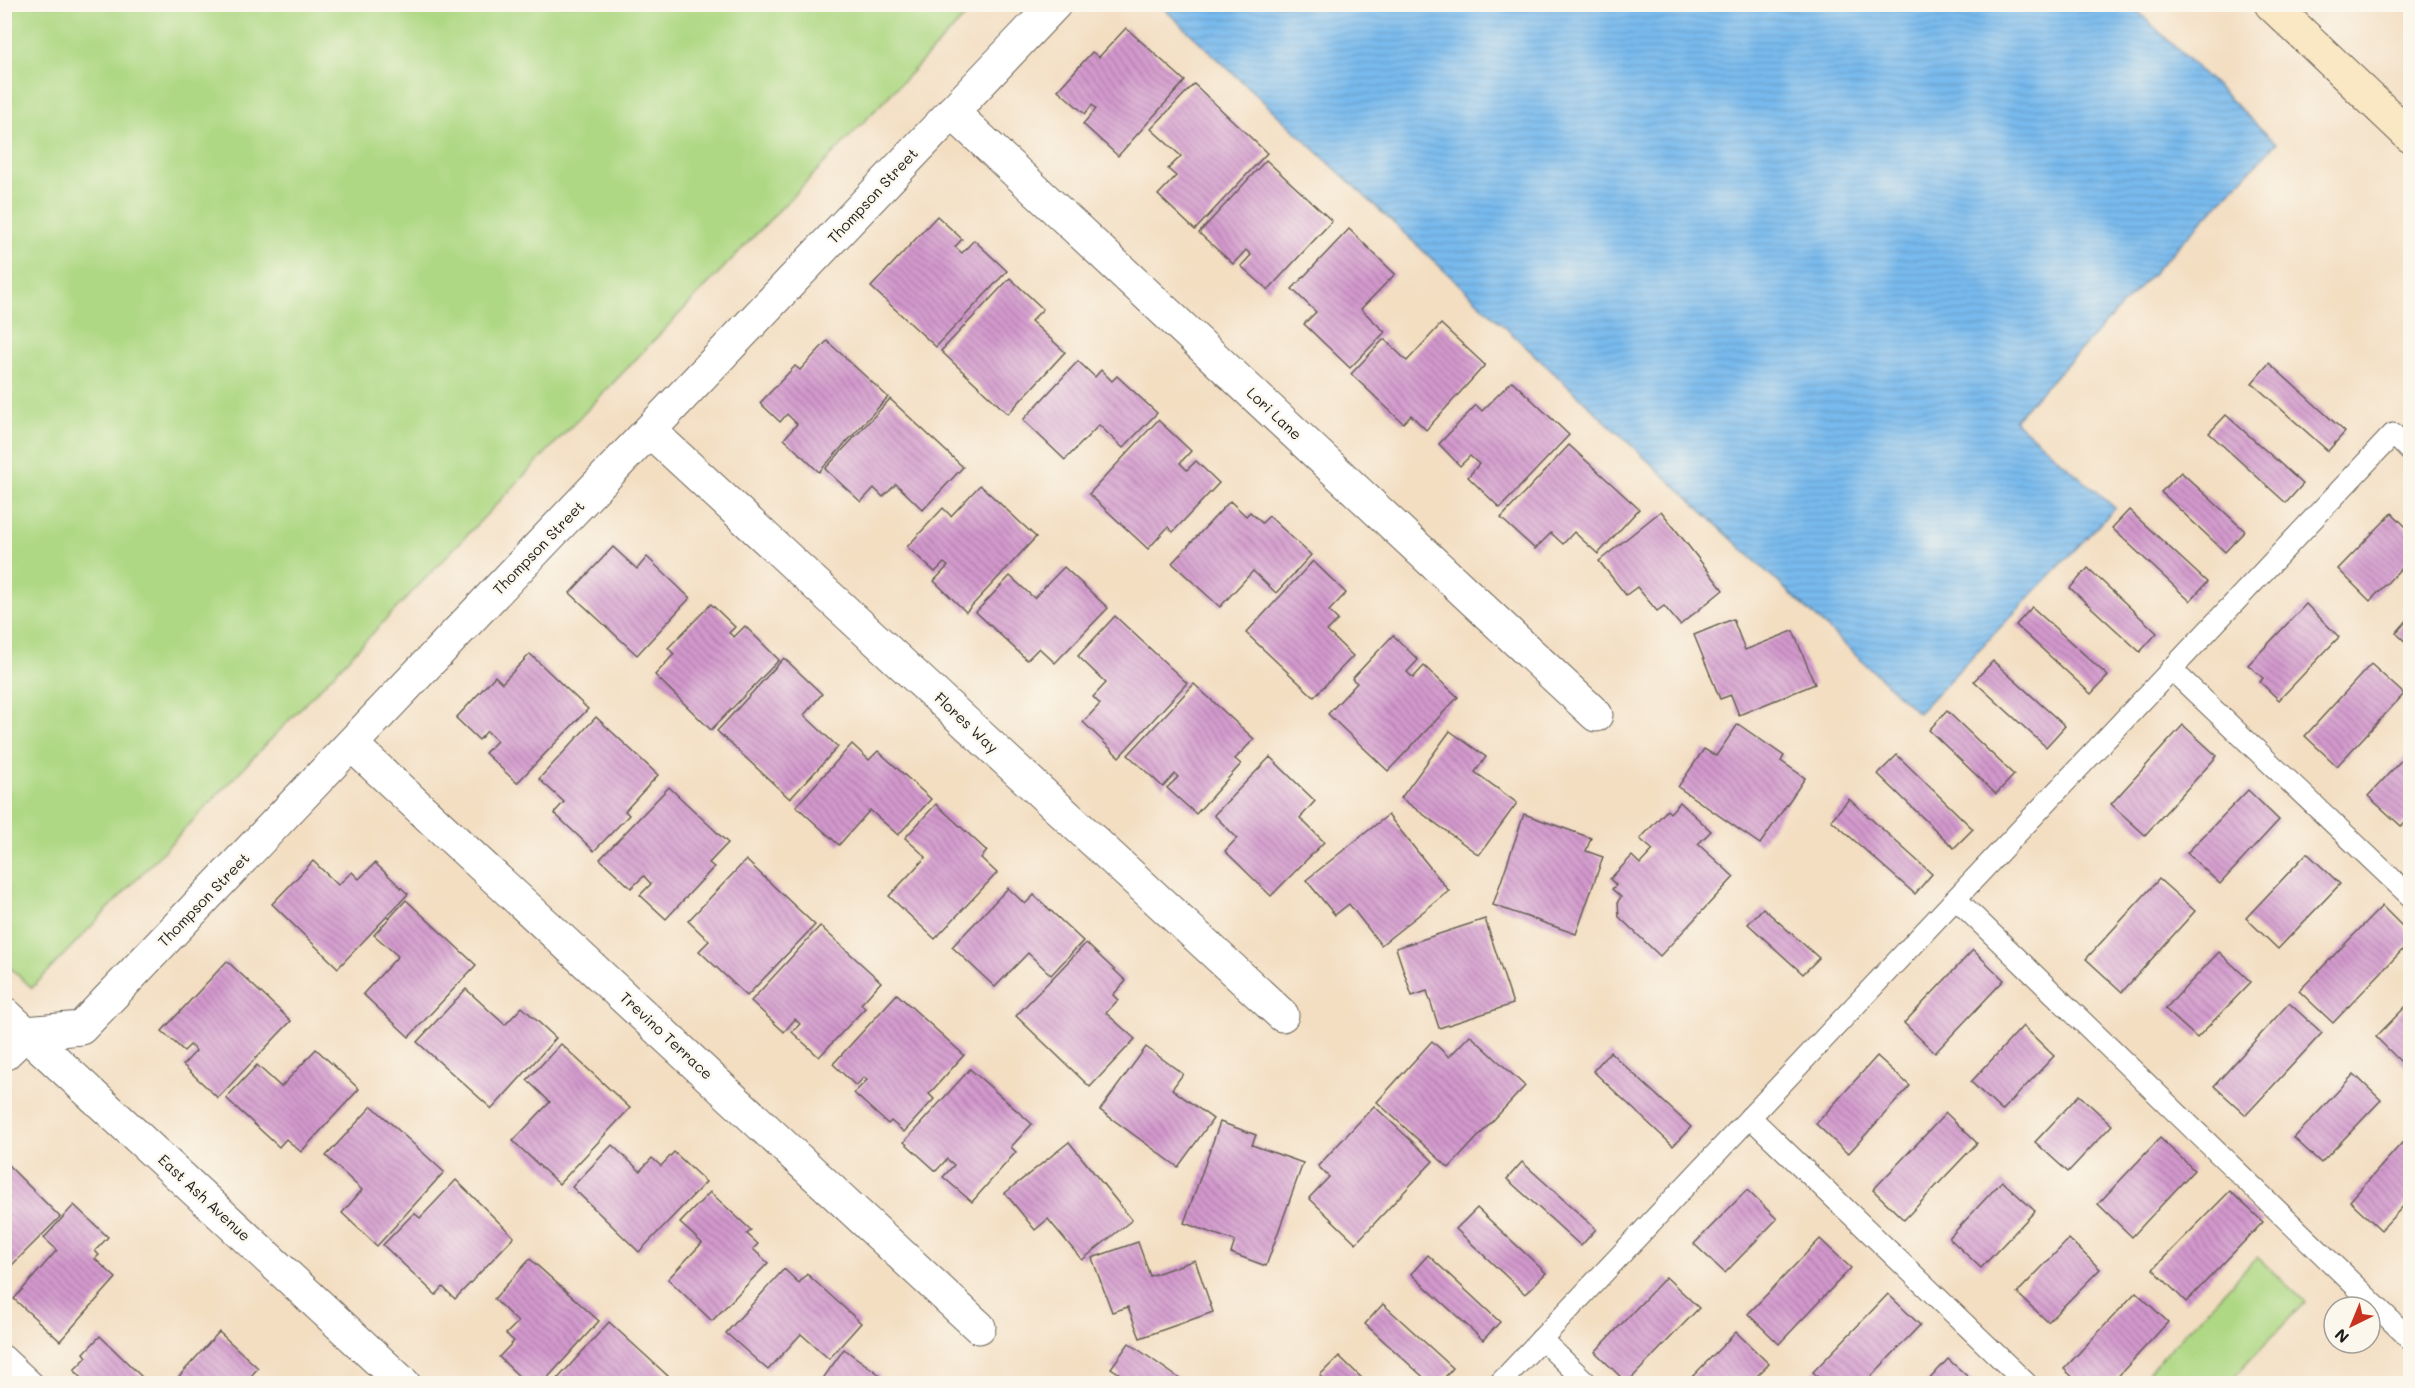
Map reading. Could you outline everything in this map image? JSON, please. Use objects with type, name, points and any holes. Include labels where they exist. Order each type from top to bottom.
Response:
[{"type":"street","name":"Thompson Street","points":[[12,1033],[81,1028],[1055,4]]},
{"type":"street","points":[[2271,4],[2410,136]]},
{"type":"street","name":"Lori Lane","points":[[952,112],[1596,715]]},
{"type":"street","name":"Flores Way","points":[[650,431],[1281,1015]]},
{"type":"street","name":"Trevino Terrace","points":[[352,745],[979,1327]]},
{"type":"street","name":"East Ash Avenue","points":[[12,1033],[404,1383]]},
{"type":"lane","points":[[1499,1383],[2393,434],[2410,451]]},
{"type":"lane","points":[[2171,669],[2410,896]]},
{"type":"lane","points":[[1956,898],[2410,1340]]},
{"type":"lane","points":[[1750,1117],[2027,1383]]},
{"type":"lane","points":[[1541,1339],[1588,1383]]},
{"type":"lane","points":[[4,1356],[34,1383]]},
{"type":"green space","points":[[4,5],[976,5],[32,988],[4,962]]},
{"type":"green space","points":[[2257,1257],[2305,1302],[2228,1383],[2138,1383]]},
{"type":"water","points":[[1160,5],[2131,5],[2276,143],[2014,420],[2115,508],[1918,713]]},
{"type":"building","points":[[1126,28],[1185,81],[1118,156],[1083,124],[1096,109],[1092,105],[1085,114],[1058,90],[1092,52],[1099,57]]},
{"type":"building","points":[[1194,84],[1267,153],[1195,230],[1158,195],[1176,176],[1168,169],[1181,156],[1151,129]]},
{"type":"building","points":[[1266,160],[1332,221],[1268,290],[1241,266],[1251,255],[1246,250],[1233,264],[1199,233]]},
{"type":"building","points":[[937,216],[962,239],[955,247],[962,253],[974,240],[1007,271],[936,347],[871,287]]},
{"type":"building","points":[[1349,229],[1395,274],[1361,309],[1385,332],[1350,368],[1304,324],[1316,312],[1292,289]]},
{"type":"building","points":[[1010,278],[1043,309],[1031,321],[1065,352],[1008,414],[941,351]]},
{"type":"building","points":[[1441,324],[1485,365],[1426,430],[1411,415],[1403,423],[1351,374],[1384,339],[1407,361]]},
{"type":"building","points":[[827,341],[888,397],[819,472],[784,439],[797,424],[787,414],[780,422],[760,403],[795,366],[800,370]]},
{"type":"building","points":[[1078,361],[1095,377],[1101,370],[1112,381],[1117,376],[1157,413],[1123,448],[1099,425],[1065,460],[1023,420]]},
{"type":"building","points":[[2269,363],[2345,432],[2328,451],[2252,383]]},
{"type":"building","points":[[1512,381],[1569,435],[1500,508],[1468,477],[1479,464],[1470,456],[1460,466],[1439,444],[1476,405],[1482,411]]},
{"type":"building","points":[[890,399],[963,467],[923,510],[896,484],[883,497],[874,488],[861,502],[825,469]]},
{"type":"building","points":[[2226,415],[2303,484],[2286,503],[2209,433]]},
{"type":"building","points":[[1158,420],[1191,451],[1180,463],[1187,470],[1196,461],[1219,483],[1173,532],[1168,527],[1148,549],[1089,494]]},
{"type":"building","points":[[1569,445],[1639,509],[1598,554],[1574,532],[1563,544],[1551,533],[1535,549],[1501,518]]},
{"type":"building","points":[[2181,472],[2245,531],[2225,552],[2161,492]]},
{"type":"building","points":[[980,485],[1036,537],[966,612],[934,581],[948,566],[944,563],[935,572],[907,547],[943,508],[951,516]]},
{"type":"building","points":[[1230,501],[1246,516],[1250,512],[1262,523],[1269,516],[1311,555],[1276,593],[1253,571],[1220,607],[1172,563]]},
{"type":"building","points":[[2129,510],[2207,582],[2190,601],[2112,528]]},
{"type":"building","points":[[1661,511],[1723,590],[1680,625],[1664,606],[1657,611],[1637,587],[1626,595],[1599,561]]},
{"type":"building","points":[[2392,513],[2410,531],[2410,559],[2370,601],[2338,569]]},
{"type":"building","points":[[613,547],[637,569],[647,557],[690,598],[637,655],[570,593]]},
{"type":"building","points":[[1313,561],[1346,593],[1329,611],[1338,620],[1327,631],[1353,656],[1314,697],[1246,633]]},
{"type":"building","points":[[1064,567],[1108,608],[1055,663],[1039,648],[1027,660],[976,612],[1010,576],[1034,598]]},
{"type":"building","points":[[2088,568],[2157,633],[2140,652],[2070,588]]},
{"type":"building","points":[[711,604],[735,627],[729,633],[734,637],[745,626],[779,660],[711,730],[655,675],[674,654],[668,648]]},
{"type":"building","points":[[2306,604],[2339,637],[2279,700],[2260,682],[2263,678],[2248,665]]},
{"type":"building","points":[[2032,607],[2108,676],[2091,694],[2016,625]]},
{"type":"building","points":[[1115,616],[1187,683],[1119,757],[1083,722],[1100,704],[1093,697],[1106,683],[1078,656]]},
{"type":"building","points":[[2410,617],[2410,646],[2396,633]]},
{"type":"building","points":[[1733,619],[1745,650],[1793,631],[1815,684],[1739,715],[1731,695],[1720,699],[1694,635]]},
{"type":"building","points":[[1393,635],[1418,660],[1407,672],[1413,678],[1424,666],[1458,697],[1388,771],[1328,714],[1357,683],[1352,679]]},
{"type":"building","points":[[530,654],[588,709],[517,783],[485,753],[497,741],[487,731],[479,740],[456,718],[495,676],[502,683]]},
{"type":"building","points":[[784,658],[822,694],[804,715],[838,747],[790,799],[717,731]]},
{"type":"building","points":[[1993,661],[2065,726],[2046,747],[1974,681]]},
{"type":"building","points":[[2371,664],[2404,694],[2337,766],[2305,736]]},
{"type":"building","points":[[1194,684],[1254,739],[1235,759],[1241,764],[1196,814],[1167,788],[1178,777],[1175,774],[1163,787],[1128,755]]},
{"type":"building","points":[[1947,711],[2014,775],[1996,794],[1929,730]]},
{"type":"building","points":[[596,717],[658,775],[625,811],[629,815],[594,851],[554,813],[564,802],[539,779]]},
{"type":"building","points":[[1738,724],[1784,756],[1781,761],[1805,778],[1760,844],[1678,787],[1704,749],[1716,756]]},
{"type":"building","points":[[2183,725],[2217,756],[2145,835],[2111,804]]},
{"type":"building","points":[[1450,731],[1486,757],[1475,772],[1517,803],[1479,855],[1401,798]]},
{"type":"building","points":[[852,744],[869,760],[878,751],[931,799],[898,835],[870,810],[839,845],[796,806]]},
{"type":"building","points":[[2410,751],[2410,817],[2401,826],[2368,796]]},
{"type":"building","points":[[1897,755],[1973,829],[1954,848],[1878,774]]},
{"type":"building","points":[[1270,757],[1315,801],[1300,818],[1324,842],[1271,896],[1225,851],[1237,838],[1214,815]]},
{"type":"building","points":[[669,787],[728,843],[709,863],[714,867],[666,919],[640,895],[651,884],[644,876],[631,888],[600,859]]},
{"type":"building","points":[[2248,790],[2279,820],[2220,884],[2187,853]]},
{"type":"building","points":[[1849,799],[1932,874],[1915,894],[1831,820]]},
{"type":"building","points":[[1680,802],[1711,831],[1698,844],[1734,877],[1660,956],[1619,917],[1618,901],[1621,897],[1612,889],[1616,885],[1610,879],[1632,856],[1640,864],[1653,850],[1640,839],[1667,810],[1670,813]]},
{"type":"building","points":[[936,804],[987,851],[981,858],[997,873],[935,939],[889,896],[926,857],[905,838]]},
{"type":"building","points":[[1524,814],[1591,838],[1586,851],[1603,857],[1576,934],[1493,905]]},
{"type":"building","points":[[1388,815],[1449,891],[1381,945],[1349,904],[1335,915],[1306,880]]},
{"type":"building","points":[[2307,853],[2340,884],[2278,949],[2246,918]]},
{"type":"building","points":[[746,860],[815,925],[747,996],[699,951],[709,941],[688,921]]},
{"type":"building","points":[[313,861],[338,885],[352,872],[359,879],[375,863],[408,894],[338,968],[272,904]]},
{"type":"building","points":[[2159,879],[2195,911],[2122,992],[2086,959]]},
{"type":"building","points":[[1008,888],[1025,904],[1034,895],[1083,941],[1051,975],[1028,953],[995,987],[952,947]]},
{"type":"building","points":[[406,900],[476,965],[409,1037],[363,994],[398,956],[374,935]]},
{"type":"building","points":[[2382,906],[2410,934],[2410,942],[2333,1023],[2299,991]]},
{"type":"building","points":[[1763,908],[1819,958],[1803,974],[1748,924]]},
{"type":"building","points":[[1485,919],[1513,1004],[1439,1028],[1427,991],[1412,996],[1396,948]]},
{"type":"building","points":[[820,926],[881,982],[861,1004],[865,1008],[819,1057],[792,1032],[800,1024],[795,1019],[784,1032],[751,1001]]},
{"type":"building","points":[[1086,943],[1126,981],[1113,995],[1118,1000],[1106,1013],[1135,1039],[1090,1087],[1016,1016]]},
{"type":"building","points":[[1973,950],[2004,980],[1935,1053],[1904,1023]]},
{"type":"building","points":[[2219,952],[2251,982],[2197,1038],[2165,1009]]},
{"type":"building","points":[[227,961],[291,1021],[218,1098],[183,1065],[196,1051],[190,1045],[184,1051],[162,1031]]},
{"type":"building","points":[[466,989],[505,1025],[522,1007],[556,1038],[492,1109],[417,1042]]},
{"type":"building","points":[[897,994],[964,1055],[929,1094],[934,1099],[904,1132],[891,1121],[888,1124],[854,1093],[867,1080],[864,1077],[856,1086],[833,1064]]},
{"type":"building","points":[[2410,1002],[2410,1062],[2406,1067],[2376,1037]]},
{"type":"building","points":[[2289,1003],[2322,1033],[2246,1115],[2214,1086]]},
{"type":"building","points":[[2023,1026],[2054,1056],[2002,1111],[1971,1082]]},
{"type":"building","points":[[1470,1035],[1525,1086],[1449,1168],[1377,1102],[1432,1041],[1449,1057]]},
{"type":"building","points":[[561,1044],[630,1108],[559,1184],[513,1141],[550,1102],[527,1080]]},
{"type":"building","points":[[1146,1047],[1183,1074],[1172,1089],[1213,1119],[1178,1167],[1100,1110]]},
{"type":"building","points":[[316,1049],[359,1089],[301,1152],[286,1139],[279,1147],[226,1098],[257,1065],[281,1087]]},
{"type":"building","points":[[1610,1052],[1691,1127],[1673,1146],[1593,1071]]},
{"type":"building","points":[[1877,1056],[1910,1086],[1848,1154],[1816,1124]]},
{"type":"building","points":[[970,1069],[1032,1124],[1011,1147],[1016,1152],[972,1202],[943,1177],[954,1165],[947,1159],[936,1171],[904,1142]]},
{"type":"building","points":[[2354,1074],[2381,1100],[2321,1163],[2294,1138]]},
{"type":"building","points":[[2079,1095],[2112,1125],[2068,1172],[2035,1142]]},
{"type":"building","points":[[372,1106],[444,1172],[377,1246],[342,1213],[362,1190],[326,1156]]},
{"type":"building","points":[[1374,1106],[1433,1161],[1356,1243],[1309,1198],[1329,1177],[1318,1166]]},
{"type":"building","points":[[1946,1113],[1977,1143],[1904,1220],[1873,1190]]},
{"type":"building","points":[[1220,1122],[1256,1135],[1252,1145],[1303,1163],[1266,1266],[1231,1253],[1235,1241],[1184,1223]]},
{"type":"building","points":[[2410,1134],[2410,1199],[2381,1230],[2350,1201]]},
{"type":"building","points":[[2160,1138],[2194,1170],[2132,1237],[2098,1204]]},
{"type":"building","points":[[1069,1142],[1132,1220],[1082,1260],[1048,1219],[1035,1230],[1005,1193]]},
{"type":"building","points":[[612,1145],[640,1171],[652,1158],[661,1166],[674,1152],[706,1182],[639,1252],[572,1187]]},
{"type":"building","points":[[1522,1162],[1596,1229],[1581,1246],[1507,1179]]},
{"type":"building","points":[[7,1164],[60,1217],[4,1273],[4,1166]]},
{"type":"building","points":[[456,1180],[514,1237],[455,1299],[443,1287],[436,1295],[383,1245],[414,1213],[420,1218]]},
{"type":"building","points":[[2002,1181],[2035,1211],[1981,1268],[1949,1238]]},
{"type":"building","points":[[1747,1190],[1777,1219],[1725,1273],[1694,1244]]},
{"type":"building","points":[[2230,1191],[2263,1222],[2186,1302],[2153,1269]]},
{"type":"building","points":[[710,1192],[751,1230],[747,1234],[758,1244],[753,1249],[768,1263],[712,1321],[668,1279],[702,1243],[680,1223]]},
{"type":"building","points":[[74,1205],[108,1237],[95,1251],[99,1255],[95,1259],[116,1278],[60,1341],[14,1299],[57,1250],[44,1238]]},
{"type":"building","points":[[1477,1208],[1546,1273],[1525,1294],[1456,1229]]},
{"type":"building","points":[[1820,1239],[1851,1268],[1779,1344],[1748,1314]]},
{"type":"building","points":[[2069,1239],[2100,1269],[2048,1322],[2017,1293]]},
{"type":"building","points":[[1138,1242],[1150,1276],[1195,1260],[1213,1312],[1140,1338],[1128,1307],[1112,1312],[1092,1258]]},
{"type":"building","points":[[1428,1255],[1500,1322],[1483,1340],[1411,1274]]},
{"type":"building","points":[[530,1259],[599,1321],[542,1384],[527,1384],[499,1357],[514,1341],[506,1334],[518,1322],[494,1299]]},
{"type":"building","points":[[784,1269],[799,1283],[807,1274],[861,1323],[829,1359],[801,1334],[768,1370],[726,1333]]},
{"type":"building","points":[[1666,1277],[1699,1308],[1627,1383],[1595,1352]]},
{"type":"building","points":[[2136,1292],[2168,1322],[2111,1384],[2080,1384],[2064,1369]]},
{"type":"building","points":[[1888,1294],[1920,1325],[1864,1384],[1825,1384],[1813,1372]]},
{"type":"building","points":[[1383,1304],[1453,1368],[1439,1384],[1431,1384],[1365,1324]]},
{"type":"building","points":[[609,1322],[668,1376],[661,1384],[553,1384]]},
{"type":"building","points":[[219,1332],[258,1368],[244,1384],[172,1384]]},
{"type":"building","points":[[1736,1332],[1769,1364],[1749,1384],[1685,1384]]},
{"type":"building","points":[[100,1336],[144,1379],[140,1384],[88,1384],[74,1370],[87,1357],[84,1353]]},
{"type":"building","points":[[1129,1343],[1187,1384],[1113,1384],[1120,1374],[1111,1368]]},
{"type":"building","points":[[844,1349],[880,1375],[874,1384],[819,1384]]},
{"type":"building","points":[[1339,1356],[1368,1384],[1329,1384],[1320,1375]]},
{"type":"building","points":[[1948,1359],[1976,1384],[1925,1384]]}]
